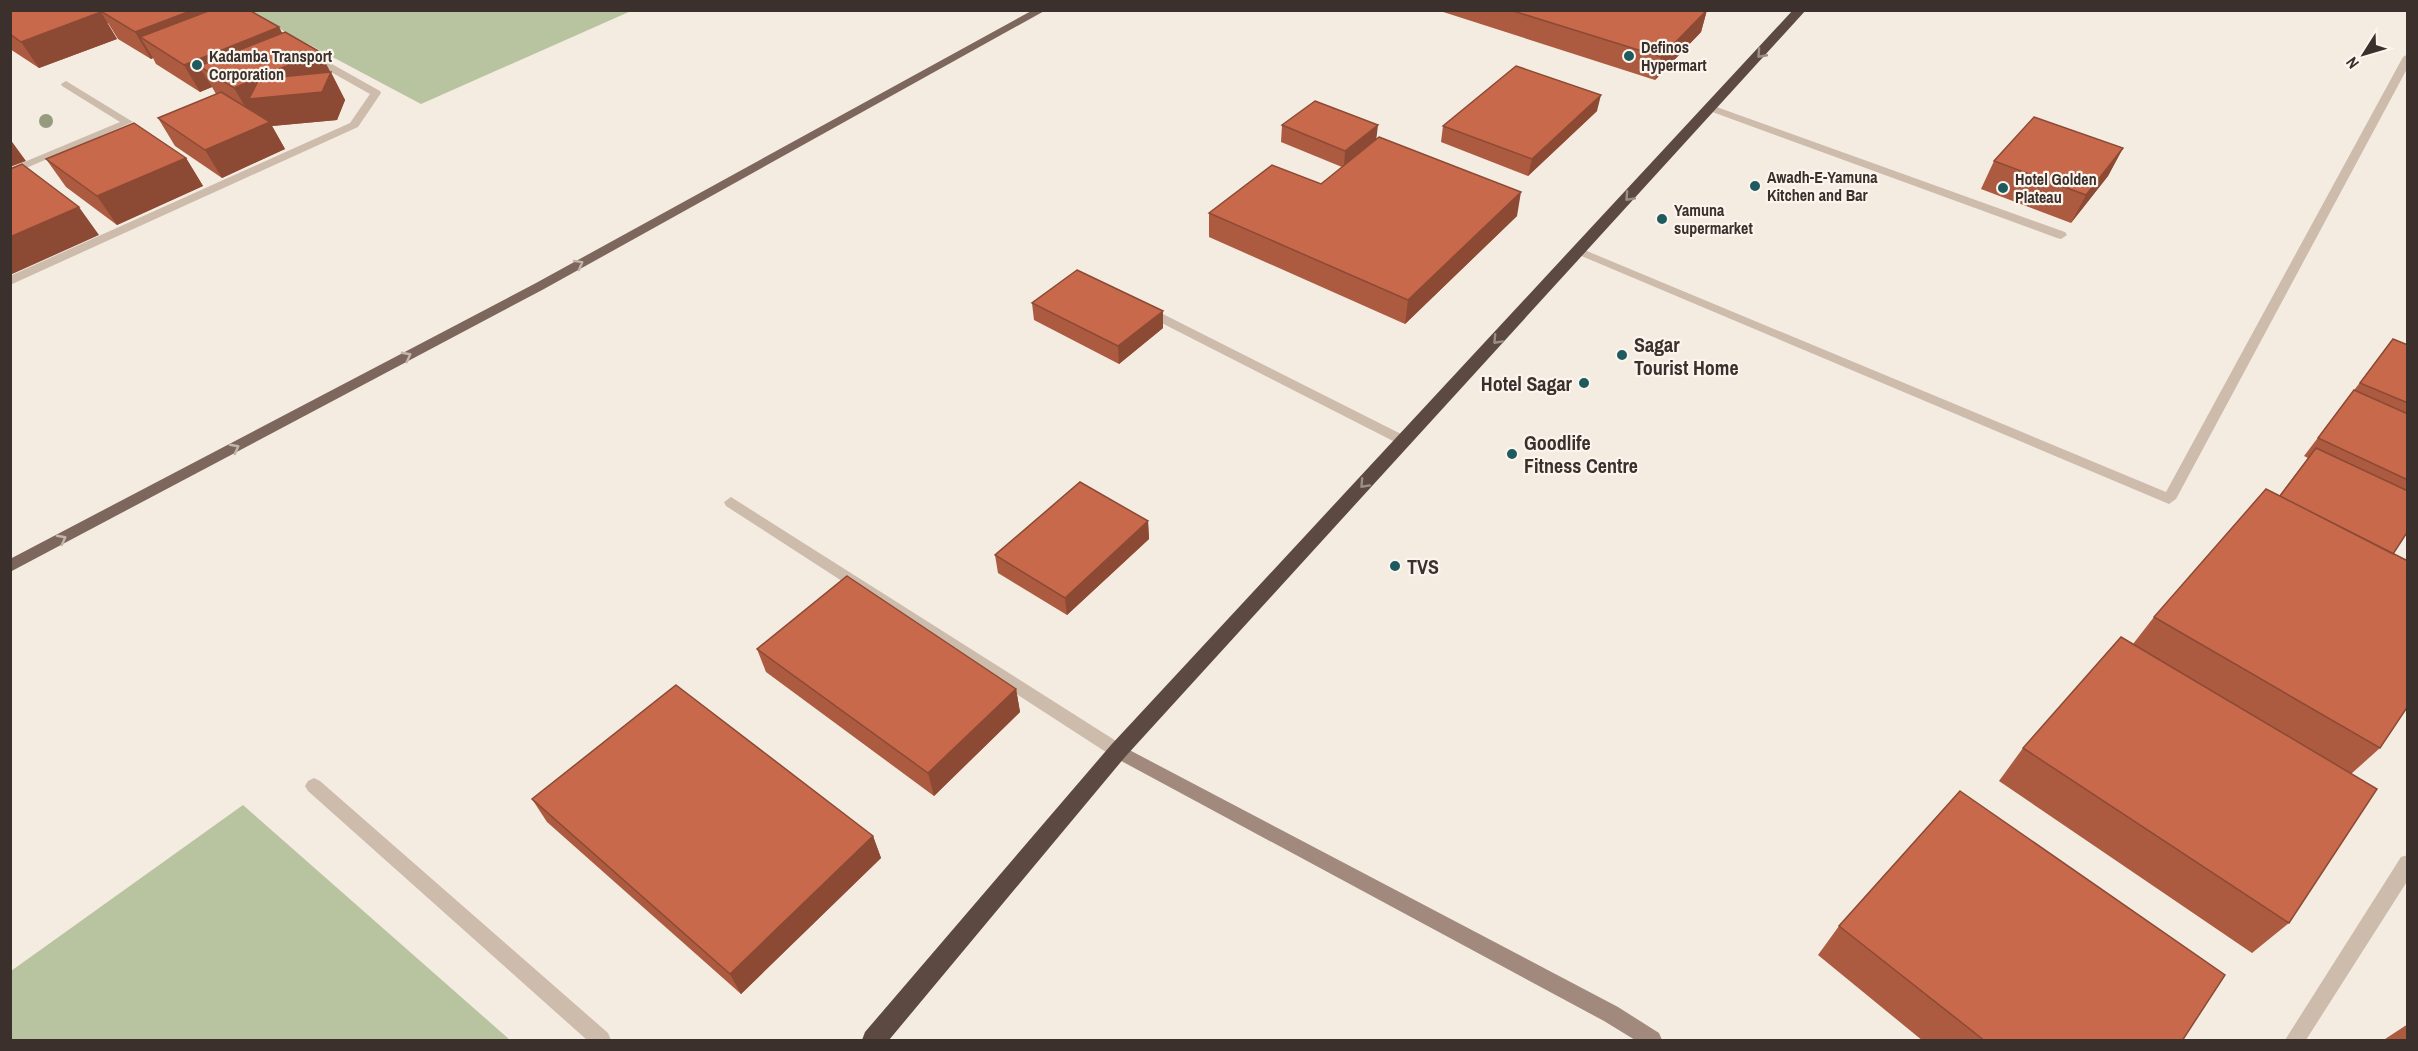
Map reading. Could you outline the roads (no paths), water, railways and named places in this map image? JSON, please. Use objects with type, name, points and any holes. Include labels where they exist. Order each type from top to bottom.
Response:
[{"type":"highway","points":[[874,1041],[1118,751],[1800,10]]},
{"type":"main road","points":[[10,566],[540,286],[1041,10]]},
{"type":"street","points":[[10,281],[354,125],[376,93],[297,49]]},
{"type":"street","points":[[1578,252],[2169,499],[2408,57]]},
{"type":"street","points":[[10,172],[128,122],[66,84]]},
{"type":"street","points":[[1711,108],[2061,235]]},
{"type":"street","points":[[1133,303],[1404,441]]},
{"type":"street","points":[[731,502],[1118,751],[1611,1014],[1652,1041]]},
{"type":"street","points":[[314,786],[601,1041]]},
{"type":"street","points":[[2295,1041],[2408,863]]},
{"type":"place","name":"Definos Hypermart","points":[[1629,56]]},
{"type":"place","name":"Kadamba Transport Corporation","points":[[197,65]]},
{"type":"place","name":"Awadh-E-Yamuna Kitchen and Bar","points":[[1755,186]]},
{"type":"place","name":"Hotel Golden Plateau","points":[[2003,188]]},
{"type":"place","name":"Yamuna supermarket","points":[[1662,219]]},
{"type":"place","name":"Sagar Tourist Home","points":[[1622,355]]},
{"type":"place","name":"Hotel Sagar","points":[[1584,383]]},
{"type":"place","name":"Goodlife Fitness Centre","points":[[1512,454]]},
{"type":"place","name":"TVS","points":[[1395,566]]}]
